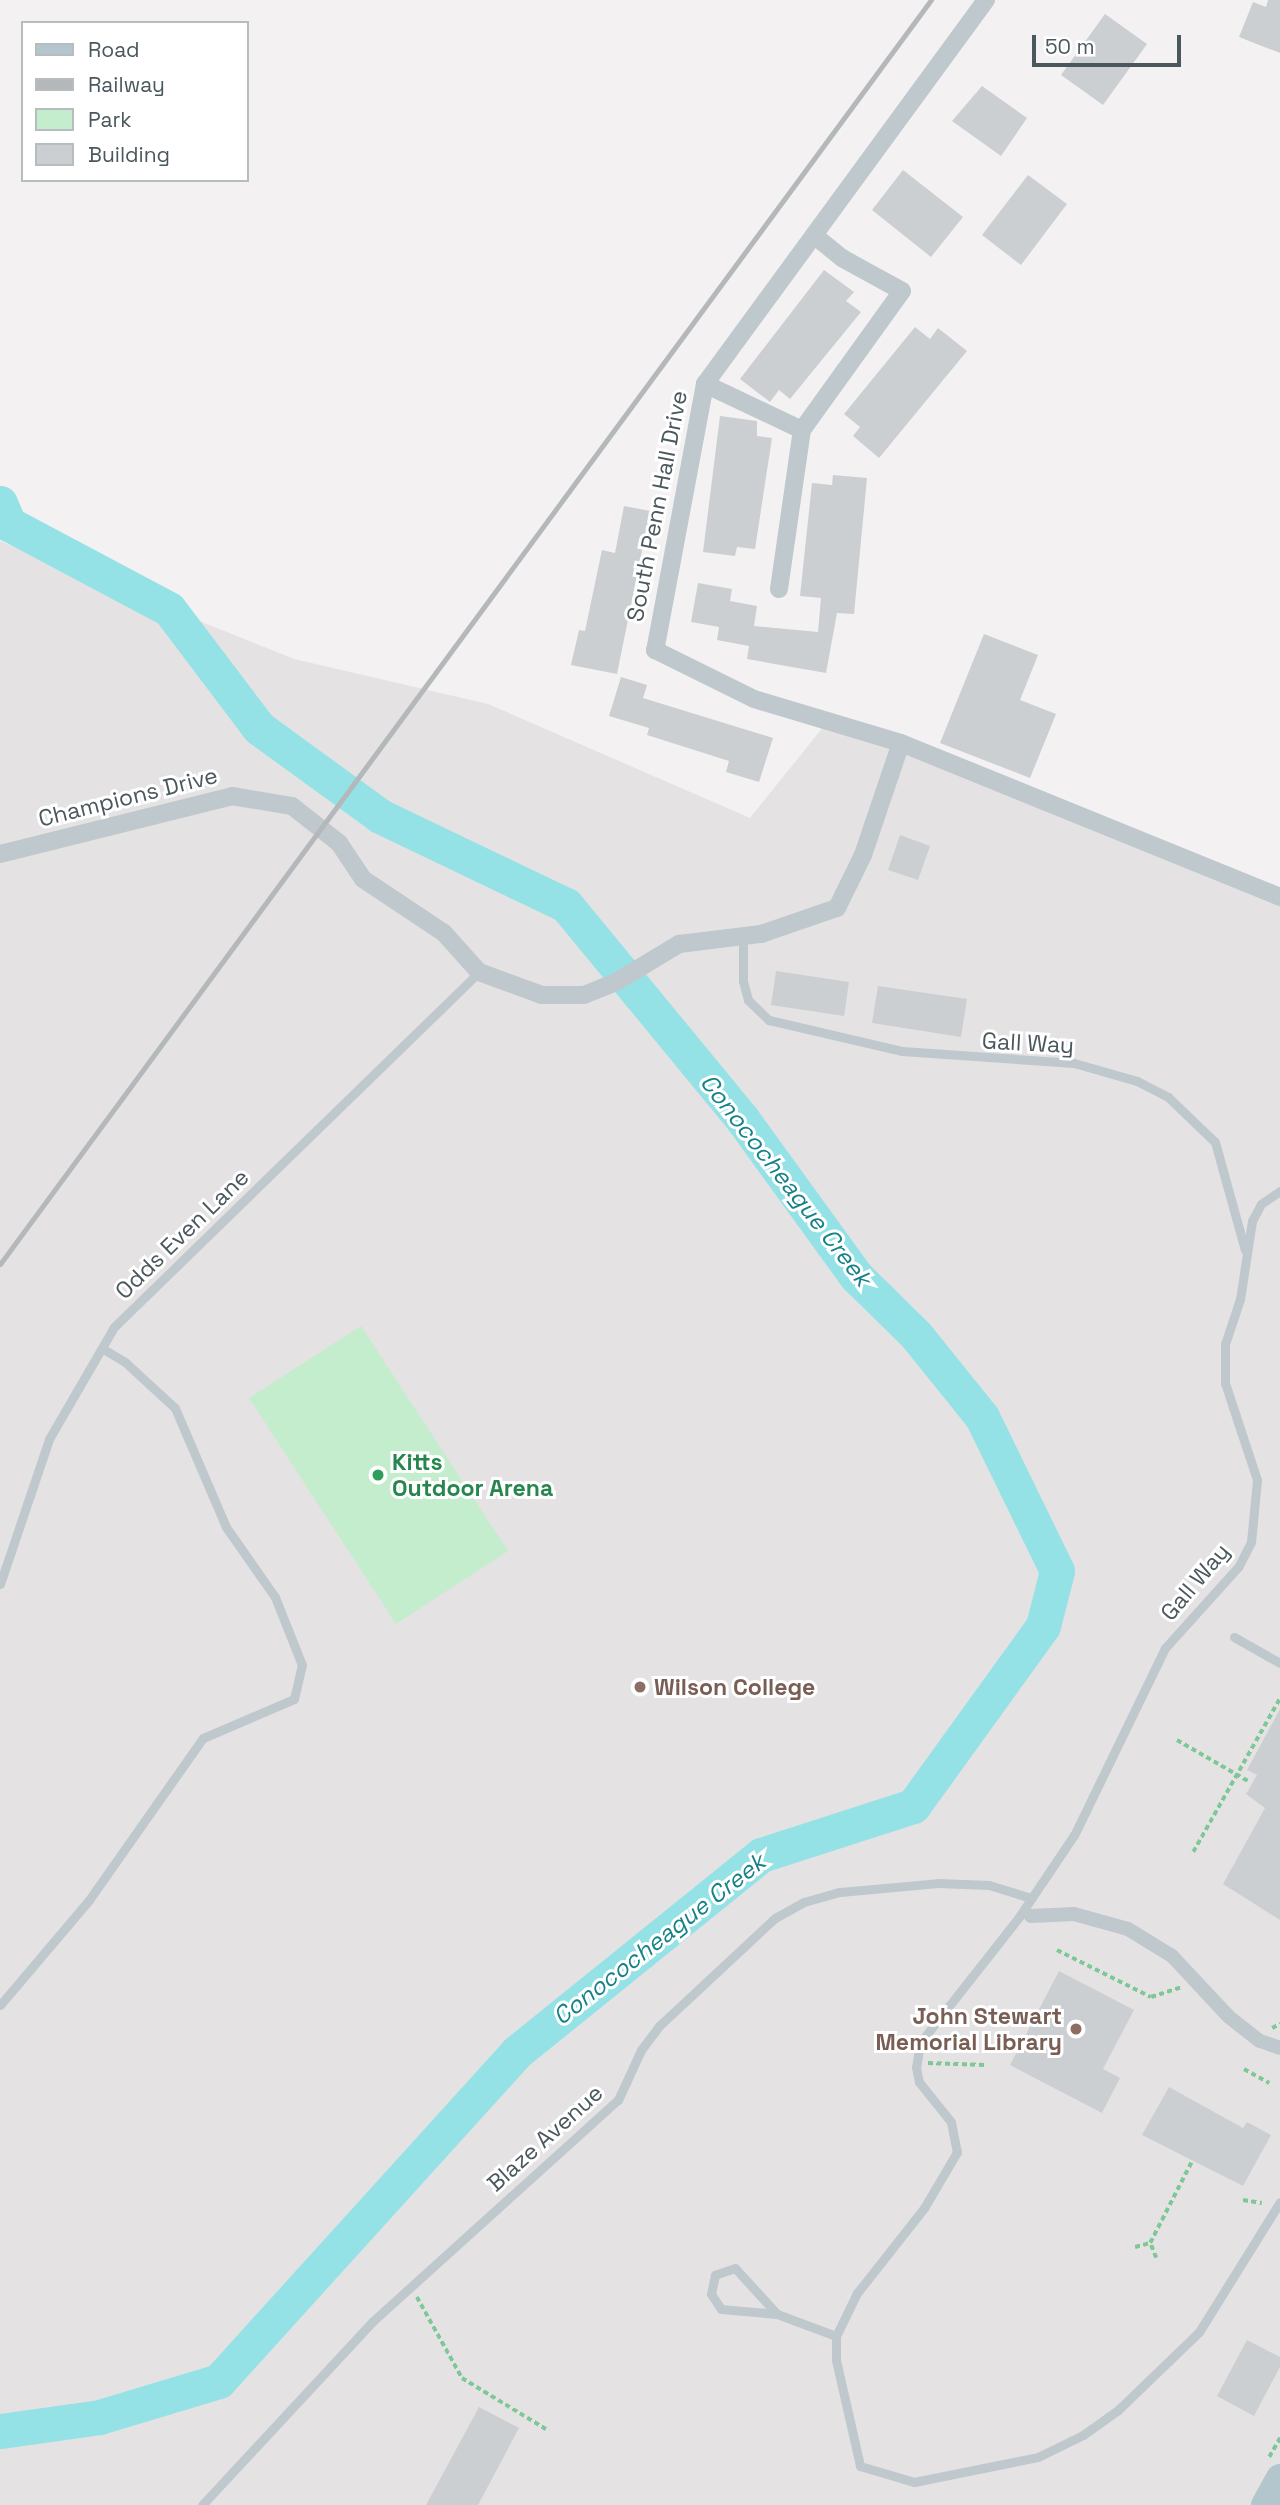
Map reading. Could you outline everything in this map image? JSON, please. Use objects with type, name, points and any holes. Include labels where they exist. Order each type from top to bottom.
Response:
[{"type":"main road","points":[[1265,2505],[1280,2478]]},
{"type":"street","name":"South Penn Hall Drive","points":[[986,0],[705,384],[655,650],[754,699],[901,743],[1280,897]]},
{"type":"street","points":[[779,589],[802,430],[902,291],[842,258],[814,235]]},
{"type":"street","points":[[705,384],[802,430]]},
{"type":"street","points":[[743,936],[837,908],[863,855],[901,743]]},
{"type":"street","name":"Champions Drive","points":[[0,854],[232,796],[292,806],[340,843],[363,880],[444,933],[479,972],[542,995],[584,995],[617,982],[668,949],[743,936]]},
{"type":"street","points":[[1025,1917],[1074,1914],[1128,1929],[1172,1956],[1229,2017],[1261,2041],[1280,2048]]},
{"type":"lane","name":"Gall Way","points":[[743,936],[743,981],[748,1000],[769,1020],[902,1051],[1074,1063],[1137,1081],[1168,1097],[1215,1142],[1247,1255],[1240,1298],[1225,1344],[1225,1383],[1257,1480],[1251,1542],[1238,1567],[1165,1648],[1074,1835],[1031,1898],[1025,1917],[920,2043],[916,2061]]},
{"type":"lane","name":"Odds Even Lane","points":[[0,1584],[49,1439],[114,1327],[479,972]]},
{"type":"lane","points":[[1247,1255],[1252,1221],[1261,1204],[1280,1191]]},
{"type":"lane","points":[[0,2005],[89,1900],[203,1738],[294,1699],[302,1665],[275,1597],[226,1527],[175,1408],[125,1362],[102,1348]]},
{"type":"lane","points":[[1234,1637],[1280,1663]]},
{"type":"lane","name":"Blaze Avenue","points":[[202,2505],[411,2285],[618,2100],[641,2050],[659,2026],[775,1918],[804,1902],[840,1892],[938,1883],[989,1885],[1031,1898]]},
{"type":"lane","points":[[916,2061],[919,2082],[951,2122],[957,2152],[924,2208],[857,2293],[836,2336],[836,2360],[860,2466],[914,2482],[1038,2457],[1118,2410],[1199,2332],[1280,2202]]},
{"type":"lane","points":[[777,2314],[735,2268],[715,2275],[711,2294],[721,2309],[777,2314],[836,2336]]},
{"type":"path","points":[[1193,1852],[1280,1698]]},
{"type":"path","points":[[1177,1740],[1248,1781]]},
{"type":"path","points":[[1057,1950],[1151,1997],[1196,1982]]},
{"type":"path","points":[[916,2061],[985,2065]]},
{"type":"path","points":[[1244,2069],[1269,2083]]},
{"type":"path","points":[[1135,2247],[1150,2243],[1192,2161]]},
{"type":"path","points":[[1150,2243],[1156,2258]]},
{"type":"path","points":[[411,2285],[462,2378],[549,2431]]},
{"type":"shaded area","name":"Wilson College","points":[[0,541],[294,659],[488,704],[750,818],[828,721],[1280,897],[1280,2478],[1265,2505],[0,2505]]},
{"type":"green space","name":"Kitts Outdoor Arena","points":[[361,1326],[508,1551],[396,1624],[249,1398]]},
{"type":"building","points":[[1268,0],[1280,0],[1280,53],[1239,37],[1253,2],[1266,7]]},
{"type":"building","points":[[1105,14],[1147,44],[1103,105],[1061,75]]},
{"type":"building","points":[[982,86],[1027,118],[1001,156],[952,121]]},
{"type":"building","points":[[903,170],[963,217],[931,257],[872,210]]},
{"type":"building","points":[[1028,175],[1067,204],[1021,265],[982,235]]},
{"type":"building","points":[[824,270],[854,292],[846,301],[861,312],[790,399],[779,390],[770,402],[740,379]]},
{"type":"building","points":[[915,327],[930,339],[938,328],[967,351],[879,458],[853,436],[860,427],[844,414]]},
{"type":"building","points":[[720,416],[757,421],[757,436],[772,438],[755,549],[737,547],[735,556],[703,552]]},
{"type":"building","points":[[833,475],[867,478],[854,614],[837,613],[826,673],[747,659],[749,646],[717,640],[719,627],[691,622],[698,583],[732,589],[730,601],[757,606],[754,626],[818,632],[821,598],[800,596],[812,483],[832,485]]},
{"type":"building","points":[[624,506],[650,511],[617,674],[571,665],[579,630],[585,631],[602,550],[615,553]]},
{"type":"building","points":[[984,634],[1038,655],[1020,700],[1056,714],[1030,778],[940,743]]},
{"type":"building","points":[[621,677],[647,685],[643,698],[773,738],[759,782],[726,772],[729,761],[647,735],[649,728],[609,716]]},
{"type":"building","points":[[900,835],[930,846],[918,880],[888,870]]},
{"type":"building","points":[[776,971],[849,982],[844,1016],[771,1005]]},
{"type":"building","points":[[878,986],[967,999],[961,1037],[872,1023]]},
{"type":"building","points":[[1280,1709],[1280,1920],[1223,1884],[1265,1808],[1246,1794],[1257,1775],[1247,1770]]},
{"type":"building","name":"John Stewart Memorial Library","points":[[1059,1971],[1134,2010],[1103,2069],[1120,2078],[1102,2113],[1010,2065]]},
{"type":"building","points":[[1169,2087],[1243,2128],[1247,2122],[1271,2135],[1243,2186],[1142,2135]]},
{"type":"building","points":[[1247,2340],[1280,2357],[1280,2367],[1254,2416],[1217,2396]]},
{"type":"building","points":[[479,2407],[519,2428],[478,2505],[426,2505]]},
{"type":"waterway","name":"Conococheague Creek","points":[[0,503],[9,524],[169,609],[259,728],[380,816],[566,905],[743,1120],[856,1276],[916,1335],[982,1417],[1057,1571],[1043,1626],[913,1806],[761,1855],[517,2052],[219,2381],[100,2417],[0,2431]]},
{"type":"railway","points":[[0,1264],[931,0]]},
{"type":"place","name":"Kitts Outdoor Arena","points":[[378,1475]]},
{"type":"place","name":"Wilson College","points":[[640,1687]]},
{"type":"place","name":"John Stewart Memorial Library","points":[[1076,2029]]}]
